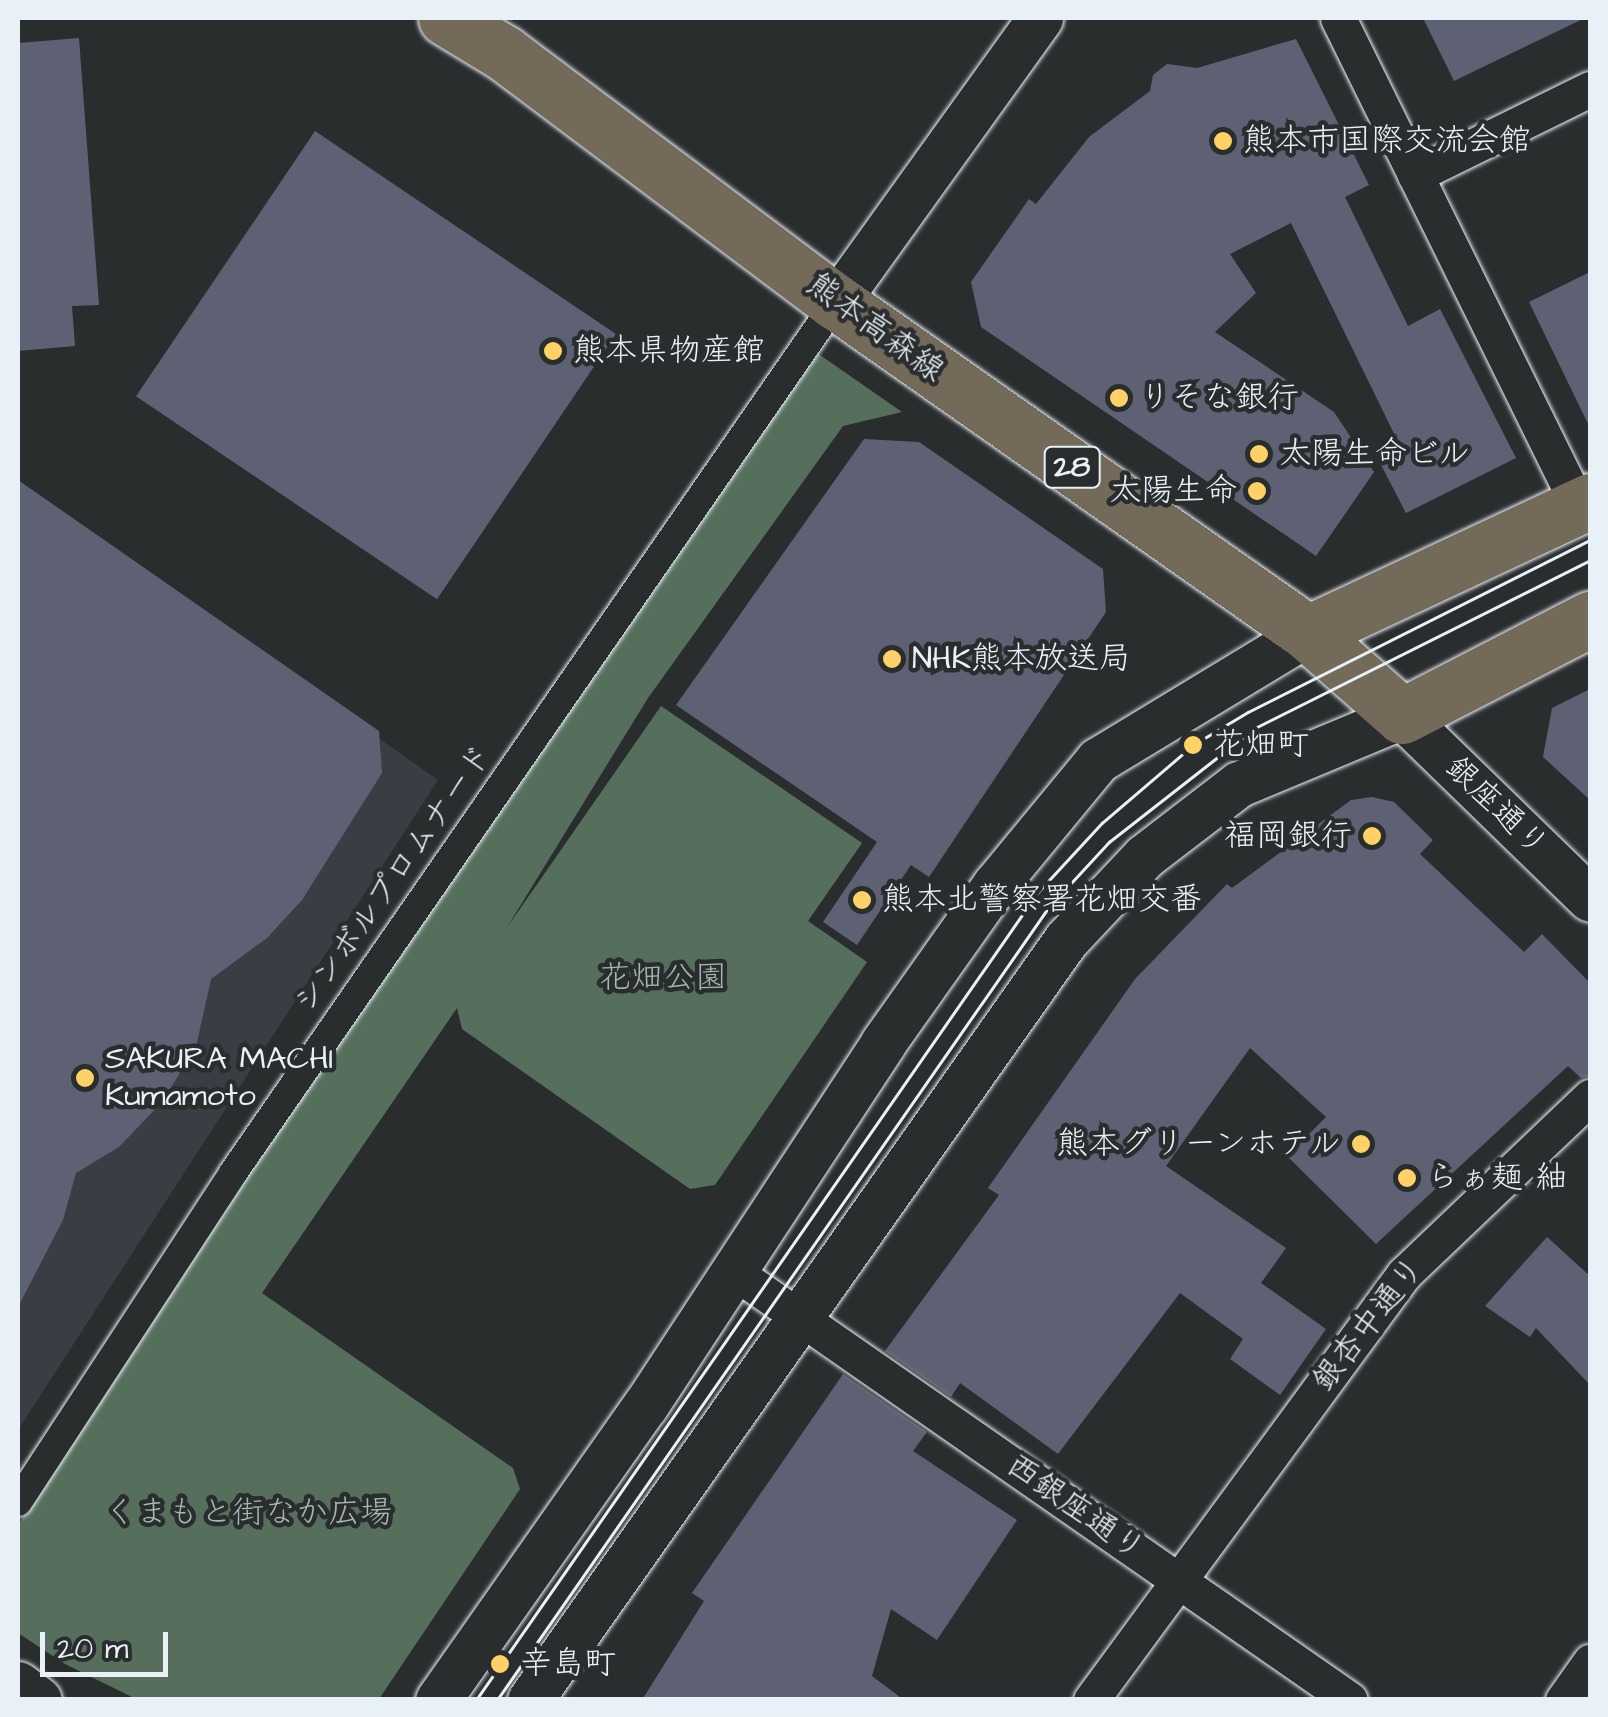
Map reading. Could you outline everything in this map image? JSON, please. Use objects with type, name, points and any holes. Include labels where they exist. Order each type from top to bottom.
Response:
[{"type":"main road","name":"熊本高森線","points":[[446,18],[504,53],[836,302],[1308,633],[1402,716]]},
{"type":"main road","points":[[1308,633],[1584,504]]},
{"type":"main road","points":[[1402,716],[1590,619]]},
{"type":"street","points":[[836,302],[1040,18]]},
{"type":"street","points":[[1338,18],[1584,504]]},
{"type":"street","points":[[1415,175],[1590,89]]},
{"type":"street","name":"シンボルプロムナード","points":[[18,1502],[233,1173],[836,302]]},
{"type":"street","points":[[438,1700],[962,932],[1098,760],[1308,633]]},
{"type":"street","points":[[530,1700],[1066,940],[1145,856],[1239,784],[1402,716]]},
{"type":"street","name":"銀座通り","points":[[1402,716],[1590,898]]},
{"type":"street","name":"銀杏中通り","points":[[1091,1700],[1404,1274],[1590,1098]]},
{"type":"street","name":"西銀座通り","points":[[733,1271],[1350,1700]]},
{"type":"street","points":[[1563,1700],[1590,1662]]},
{"type":"street","points":[[18,1684],[39,1700]]},
{"type":"shaded area","points":[[18,484],[438,780],[18,1430]]},
{"type":"green space","points":[[807,346],[902,412],[843,426],[648,698],[506,929],[661,706],[862,843],[808,921],[867,962],[715,1185],[690,1189],[462,1029],[457,1008],[262,1293],[513,1468],[520,1489],[379,1699],[136,1699],[65,1664],[18,1633],[18,1525],[195,1245]]},
{"type":"building","points":[[1423,18],[1585,18],[1454,81]]},
{"type":"building","points":[[79,38],[99,305],[72,306],[75,346],[18,351],[18,43]]},
{"type":"building","points":[[1296,39],[1369,185],[1345,197],[1408,326],[1440,309],[1516,458],[1406,513],[1381,465],[1403,452],[1291,223],[1230,254],[1256,293],[1215,332],[1334,412],[1374,472],[1316,556],[981,327],[971,282],[1029,199],[1036,204],[1089,137],[1150,91],[1153,75],[1167,64],[1197,68]]},
{"type":"building","points":[[315,131],[616,334],[437,599],[136,396]]},
{"type":"building","points":[[1590,272],[1590,428],[1529,302]]},
{"type":"building","name":"NHK熊本放送局","points":[[864,439],[919,442],[1103,569],[1106,612],[929,877],[911,865],[857,945],[823,922],[877,842],[676,705]]},
{"type":"building","points":[[18,480],[379,731],[382,773],[302,900],[267,938],[211,979],[196,1047],[162,1102],[119,1147],[76,1173],[63,1220],[18,1307]]},
{"type":"building","points":[[1590,689],[1590,800],[1543,757],[1552,708]]},
{"type":"building","points":[[1372,797],[1394,802],[1433,840],[1420,854],[1524,952],[1542,934],[1590,983],[1590,1076],[1581,1078],[1568,1066],[1376,1244],[1287,1156],[1326,1117],[1250,1048],[1166,1166],[1286,1248],[1261,1283],[1326,1329],[1280,1395],[1230,1359],[1243,1339],[1180,1293],[1058,1454],[960,1383],[951,1397],[885,1351],[999,1195],[988,1188],[1135,979],[1227,884],[1232,888],[1351,800]]},
{"type":"building","points":[[1547,1237],[1590,1276],[1590,1385],[1536,1328],[1530,1337],[1485,1306]]},
{"type":"building","points":[[843,1374],[927,1432],[913,1451],[1017,1520],[937,1640],[891,1609],[872,1676],[904,1700],[642,1700],[704,1601],[692,1593]]},
{"type":"tram line","points":[[476,1700],[1038,892],[1102,823],[1193,745],[1248,712],[1590,540]]},
{"type":"tram line","points":[[497,1700],[1048,908],[1109,842],[1255,728],[1590,560]]},
{"type":"place","name":"熊本市国際交流会館","points":[[1223,141]]},
{"type":"place","name":"熊本県物産館","points":[[553,351]]},
{"type":"place","name":"りそな銀行","points":[[1119,398]]},
{"type":"place","name":"太陽生命ビル","points":[[1259,454]]},
{"type":"place","name":"太陽生命","points":[[1257,491]]},
{"type":"place","name":"NHK熊本放送局","points":[[892,659]]},
{"type":"place","name":"花畑町","points":[[1193,745]]},
{"type":"place","name":"福岡銀行","points":[[1372,836]]},
{"type":"place","name":"熊本北警察署花畑交番","points":[[862,900]]},
{"type":"place","name":"SAKURA MACHI Kumamoto","points":[[85,1078]]},
{"type":"place","name":"熊本グリーンホテル","points":[[1361,1144]]},
{"type":"place","name":"らぁ麺 紬","points":[[1407,1178]]},
{"type":"place","name":"辛島町","points":[[500,1664]]},
{"type":"park label","name":"花畑公園","points":[[663,978]]},
{"type":"park label","name":"くまもと街なか広場","points":[[248,1513]]}]
